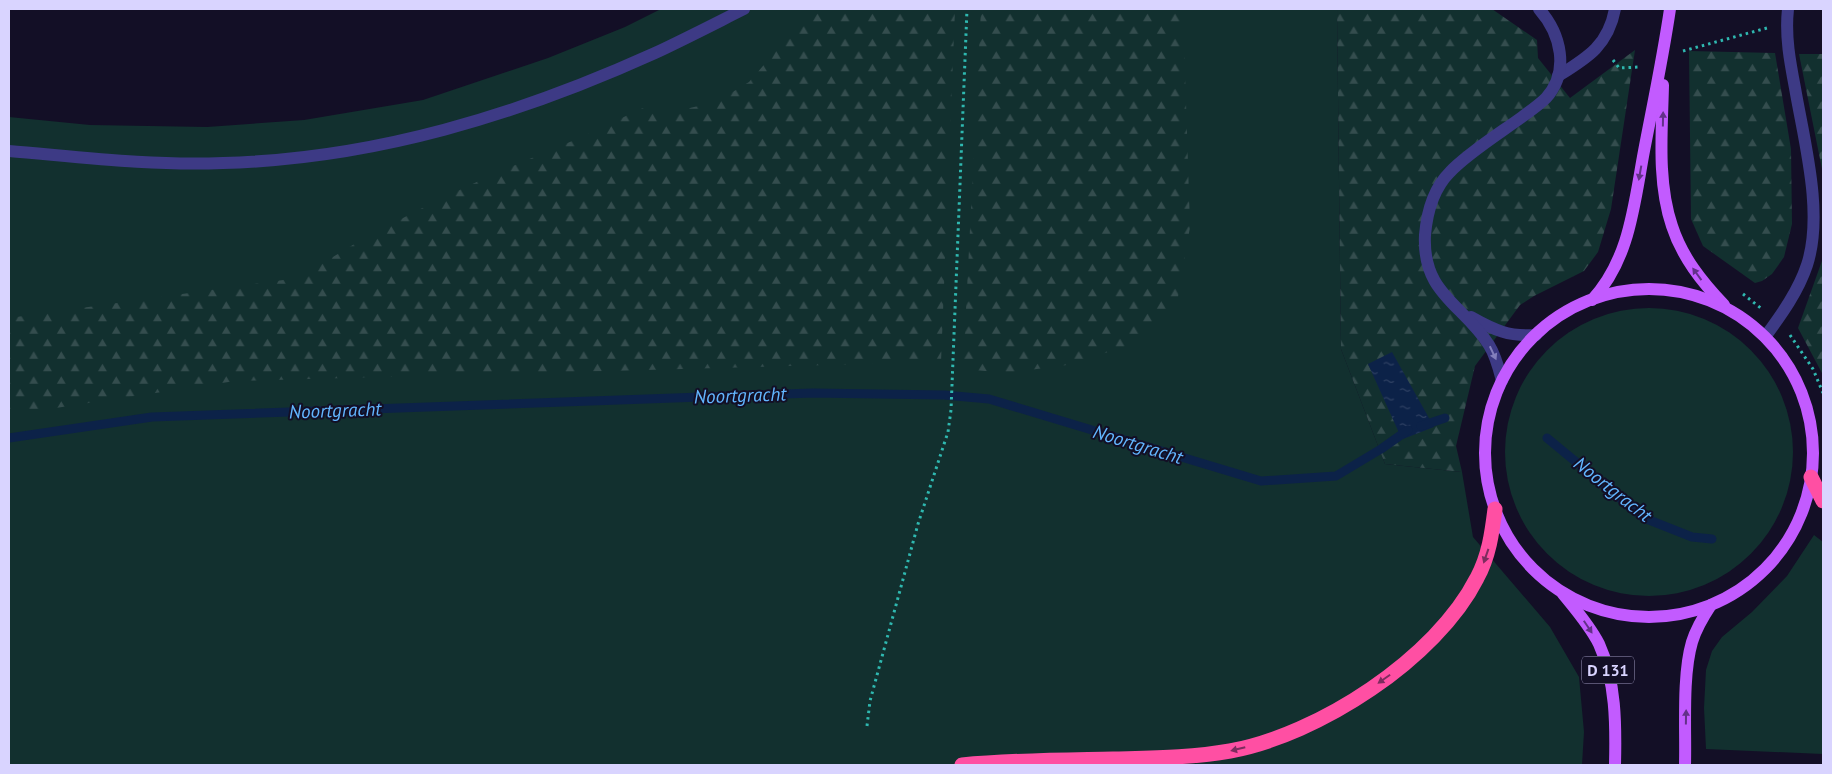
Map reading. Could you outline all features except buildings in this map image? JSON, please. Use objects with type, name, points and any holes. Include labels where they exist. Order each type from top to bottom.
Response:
[{"type":"highway","points":[[1811,477],[1823,501]]},
{"type":"highway","points":[[962,765],[1027,761],[1153,758],[1216,753],[1232,751],[1266,741],[1312,722],[1347,703],[1394,672],[1420,650],[1451,617],[1464,600],[1478,576],[1492,537],[1495,509]]},
{"type":"main road","points":[[1592,300],[1615,268],[1629,230],[1663,57],[1670,9]]},
{"type":"main road","points":[[1663,57],[1663,177],[1672,225],[1691,265],[1729,311]]},
{"type":"main road","points":[[1666,290],[1704,299],[1752,325],[1765,337],[1788,367],[1804,401],[1812,439],[1811,477],[1800,516],[1786,542],[1774,558],[1753,579],[1737,591],[1711,604],[1672,615],[1632,616],[1594,607],[1558,589],[1543,578],[1523,558],[1507,534],[1495,509],[1487,472],[1486,444],[1490,416],[1502,381],[1517,356],[1536,335],[1558,317],[1592,300],[1629,291],[1666,290]]},
{"type":"main road","name":"D 131","points":[[1558,589],[1592,632],[1604,659],[1612,691],[1616,765]]},
{"type":"main road","points":[[1685,765],[1686,690],[1689,657],[1694,635],[1711,604]]},
{"type":"street","points":[[9,151],[119,161],[224,164],[309,157],[389,144],[491,117],[611,72],[657,52],[744,9]]},
{"type":"street","points":[[1502,381],[1491,348],[1479,332],[1438,288],[1426,256],[1425,233],[1435,194],[1450,172],[1546,97],[1558,76],[1561,54],[1559,41],[1539,9]]},
{"type":"street","points":[[1558,76],[1587,58],[1601,43],[1611,24],[1615,9]]},
{"type":"street","points":[[1765,337],[1791,299],[1802,277],[1814,233],[1810,182],[1789,54],[1786,23],[1788,9]]},
{"type":"street","points":[[1453,304],[1469,316],[1499,331],[1520,336],[1536,335]]},
{"type":"path","points":[[867,726],[870,700],[918,524],[948,432],[950,420],[967,9]]},
{"type":"path","points":[[1601,43],[1619,68],[1639,68],[1663,57],[1786,23]]},
{"type":"green space","points":[[661,9],[1337,9],[1341,349],[1385,464],[1462,472],[1473,537],[1550,627],[1579,677],[1584,732],[1582,765],[9,765],[9,117],[90,125],[207,127],[304,120],[423,100],[548,58],[625,27]]},
{"type":"green space","points":[[819,9],[955,9],[941,362],[235,381],[9,415],[9,318],[298,278],[366,237],[438,200],[643,108],[681,110],[716,102],[749,82],[787,38]]},
{"type":"green space","points":[[981,9],[1183,9],[1190,227],[1177,303],[1124,347],[1067,365],[1007,373],[963,369]]},
{"type":"green space","points":[[1337,9],[1492,9],[1537,40],[1538,58],[1570,98],[1635,50],[1611,209],[1598,252],[1584,271],[1520,305],[1475,366],[1456,446],[1462,472],[1385,464],[1341,349]]},
{"type":"green space","points":[[1689,51],[1775,53],[1791,149],[1792,224],[1784,257],[1772,274],[1762,281],[1755,283],[1703,246],[1691,219]]},
{"type":"green space","points":[[1799,54],[1823,54],[1823,174]]},
{"type":"green space","points":[[1823,258],[1823,375],[1798,328]]},
{"type":"green space","points":[[1649,308],[1677,311],[1717,325],[1740,341],[1760,361],[1776,384],[1782,397],[1790,424],[1793,452],[1790,480],[1776,520],[1760,543],[1740,563],[1717,579],[1704,585],[1677,593],[1649,596],[1621,593],[1581,579],[1558,563],[1538,543],[1522,520],[1516,507],[1508,480],[1505,452],[1508,424],[1522,384],[1538,361],[1558,341],[1581,325],[1594,319],[1621,311]]},
{"type":"green space","points":[[1814,535],[1823,542],[1823,754],[1706,749],[1704,708],[1706,670],[1712,651],[1722,637],[1752,612],[1787,576]]},
{"type":"water","points":[[1392,352],[1434,427],[1403,439],[1368,364]]},
{"type":"waterway","name":"Noortgracht","points":[[9,438],[152,417],[813,393],[944,395],[989,399],[1261,481],[1336,476],[1408,430]]},
{"type":"waterway","name":"Noortgracht","points":[[1421,426],[1445,418]]},
{"type":"waterway","name":"Noortgracht","points":[[1547,438],[1644,518],[1692,537],[1712,539]]}]
